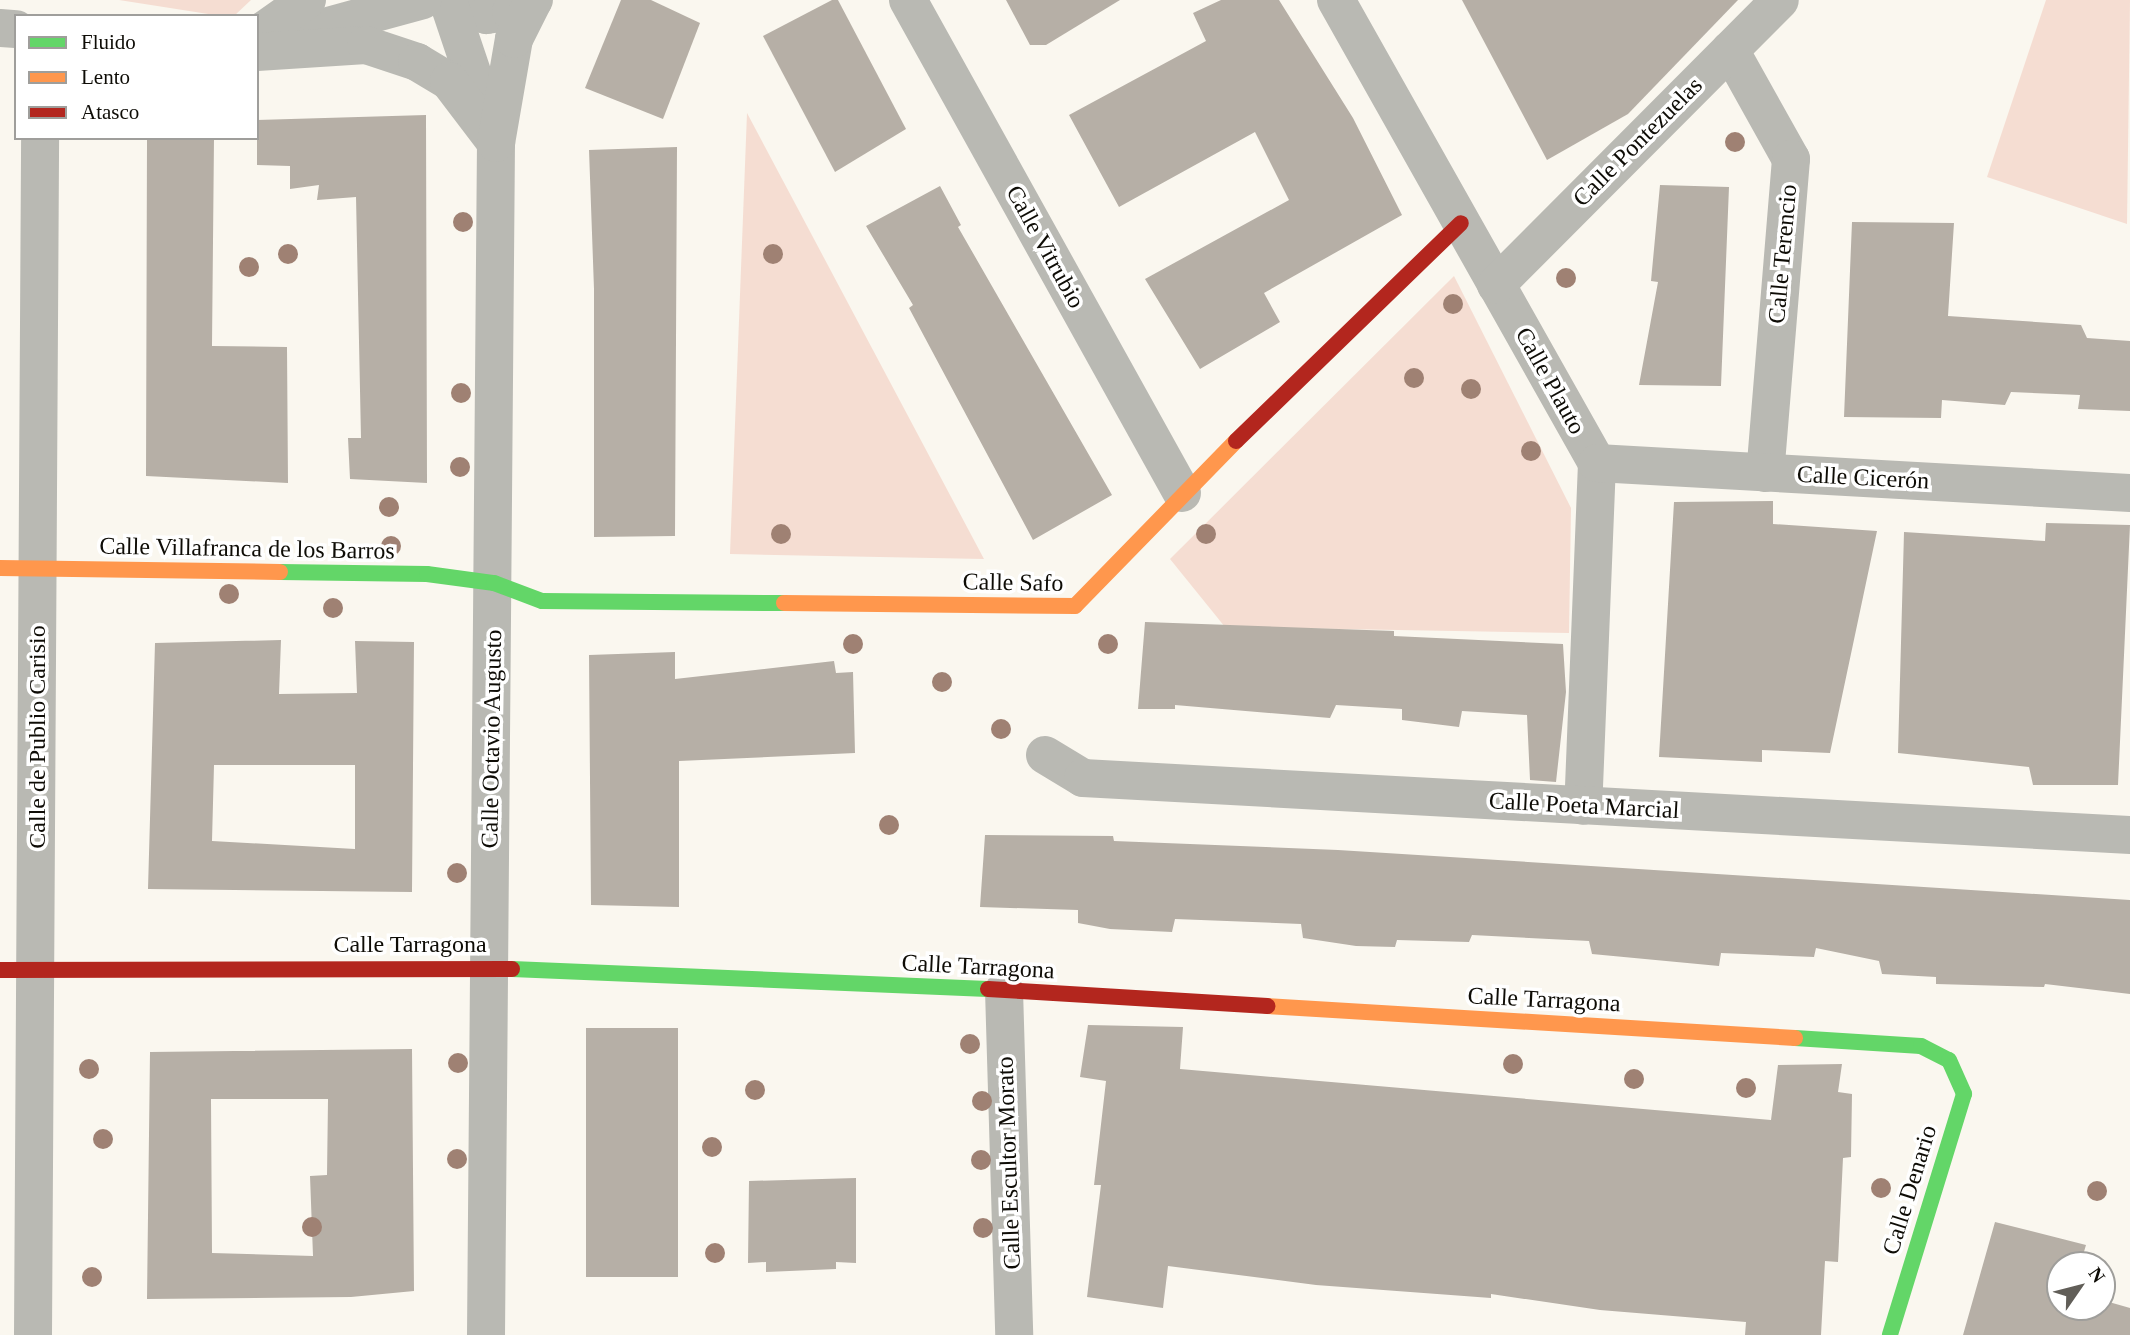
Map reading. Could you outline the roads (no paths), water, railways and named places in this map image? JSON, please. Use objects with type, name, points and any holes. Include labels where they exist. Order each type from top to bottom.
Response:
[{"type":"street","points":[[259,34],[307,0]]},
{"type":"street","points":[[259,46],[438,1],[486,15],[511,12],[533,0]]},
{"type":"street","name":"Calle Octavio Augusto","points":[[486,1335],[496,142],[514,39],[533,0]]},
{"type":"street","name":"Calle Vitrubio","points":[[908,0],[1182,493]]},
{"type":"street","name":"Calle Plauto","points":[[1336,0],[1597,463],[1583,806]]},
{"type":"street","name":"Calle Pontezuelas","points":[[1496,285],[1780,0]]},
{"type":"street","name":"Calle Octavio Augusto","points":[[438,1],[496,142]]},
{"type":"street","points":[[259,52],[366,45],[417,62],[449,81],[496,142]]},
{"type":"street","name":"Calle Terencio","points":[[1730,50],[1791,159],[1765,473]]},
{"type":"street","name":"Calle de Publio Carisio","points":[[33,1335],[19,970],[39,569],[40,140]]},
{"type":"street","name":"Calle Safo","points":[[494,583],[542,601],[1075,606],[1182,493],[1461,223]]},
{"type":"street","name":"Calle Cicerón","points":[[1597,463],[2130,493]]},
{"type":"street","name":"Calle Villafranca de los Barros","points":[[0,568],[427,574],[494,583]]},
{"type":"street","name":"Calle Poeta Marcial","points":[[1045,755],[1083,778],[2130,835]]},
{"type":"street","name":"Calle Tarragona","points":[[19,970],[490,967],[1004,990],[1921,1046],[1949,1060]]},
{"type":"street","name":"Calle Escultor Morato","points":[[1004,990],[1014,1335]]},
{"type":"street","name":"Calle Denario","points":[[1890,1335],[1964,1094],[1949,1060]]}]
